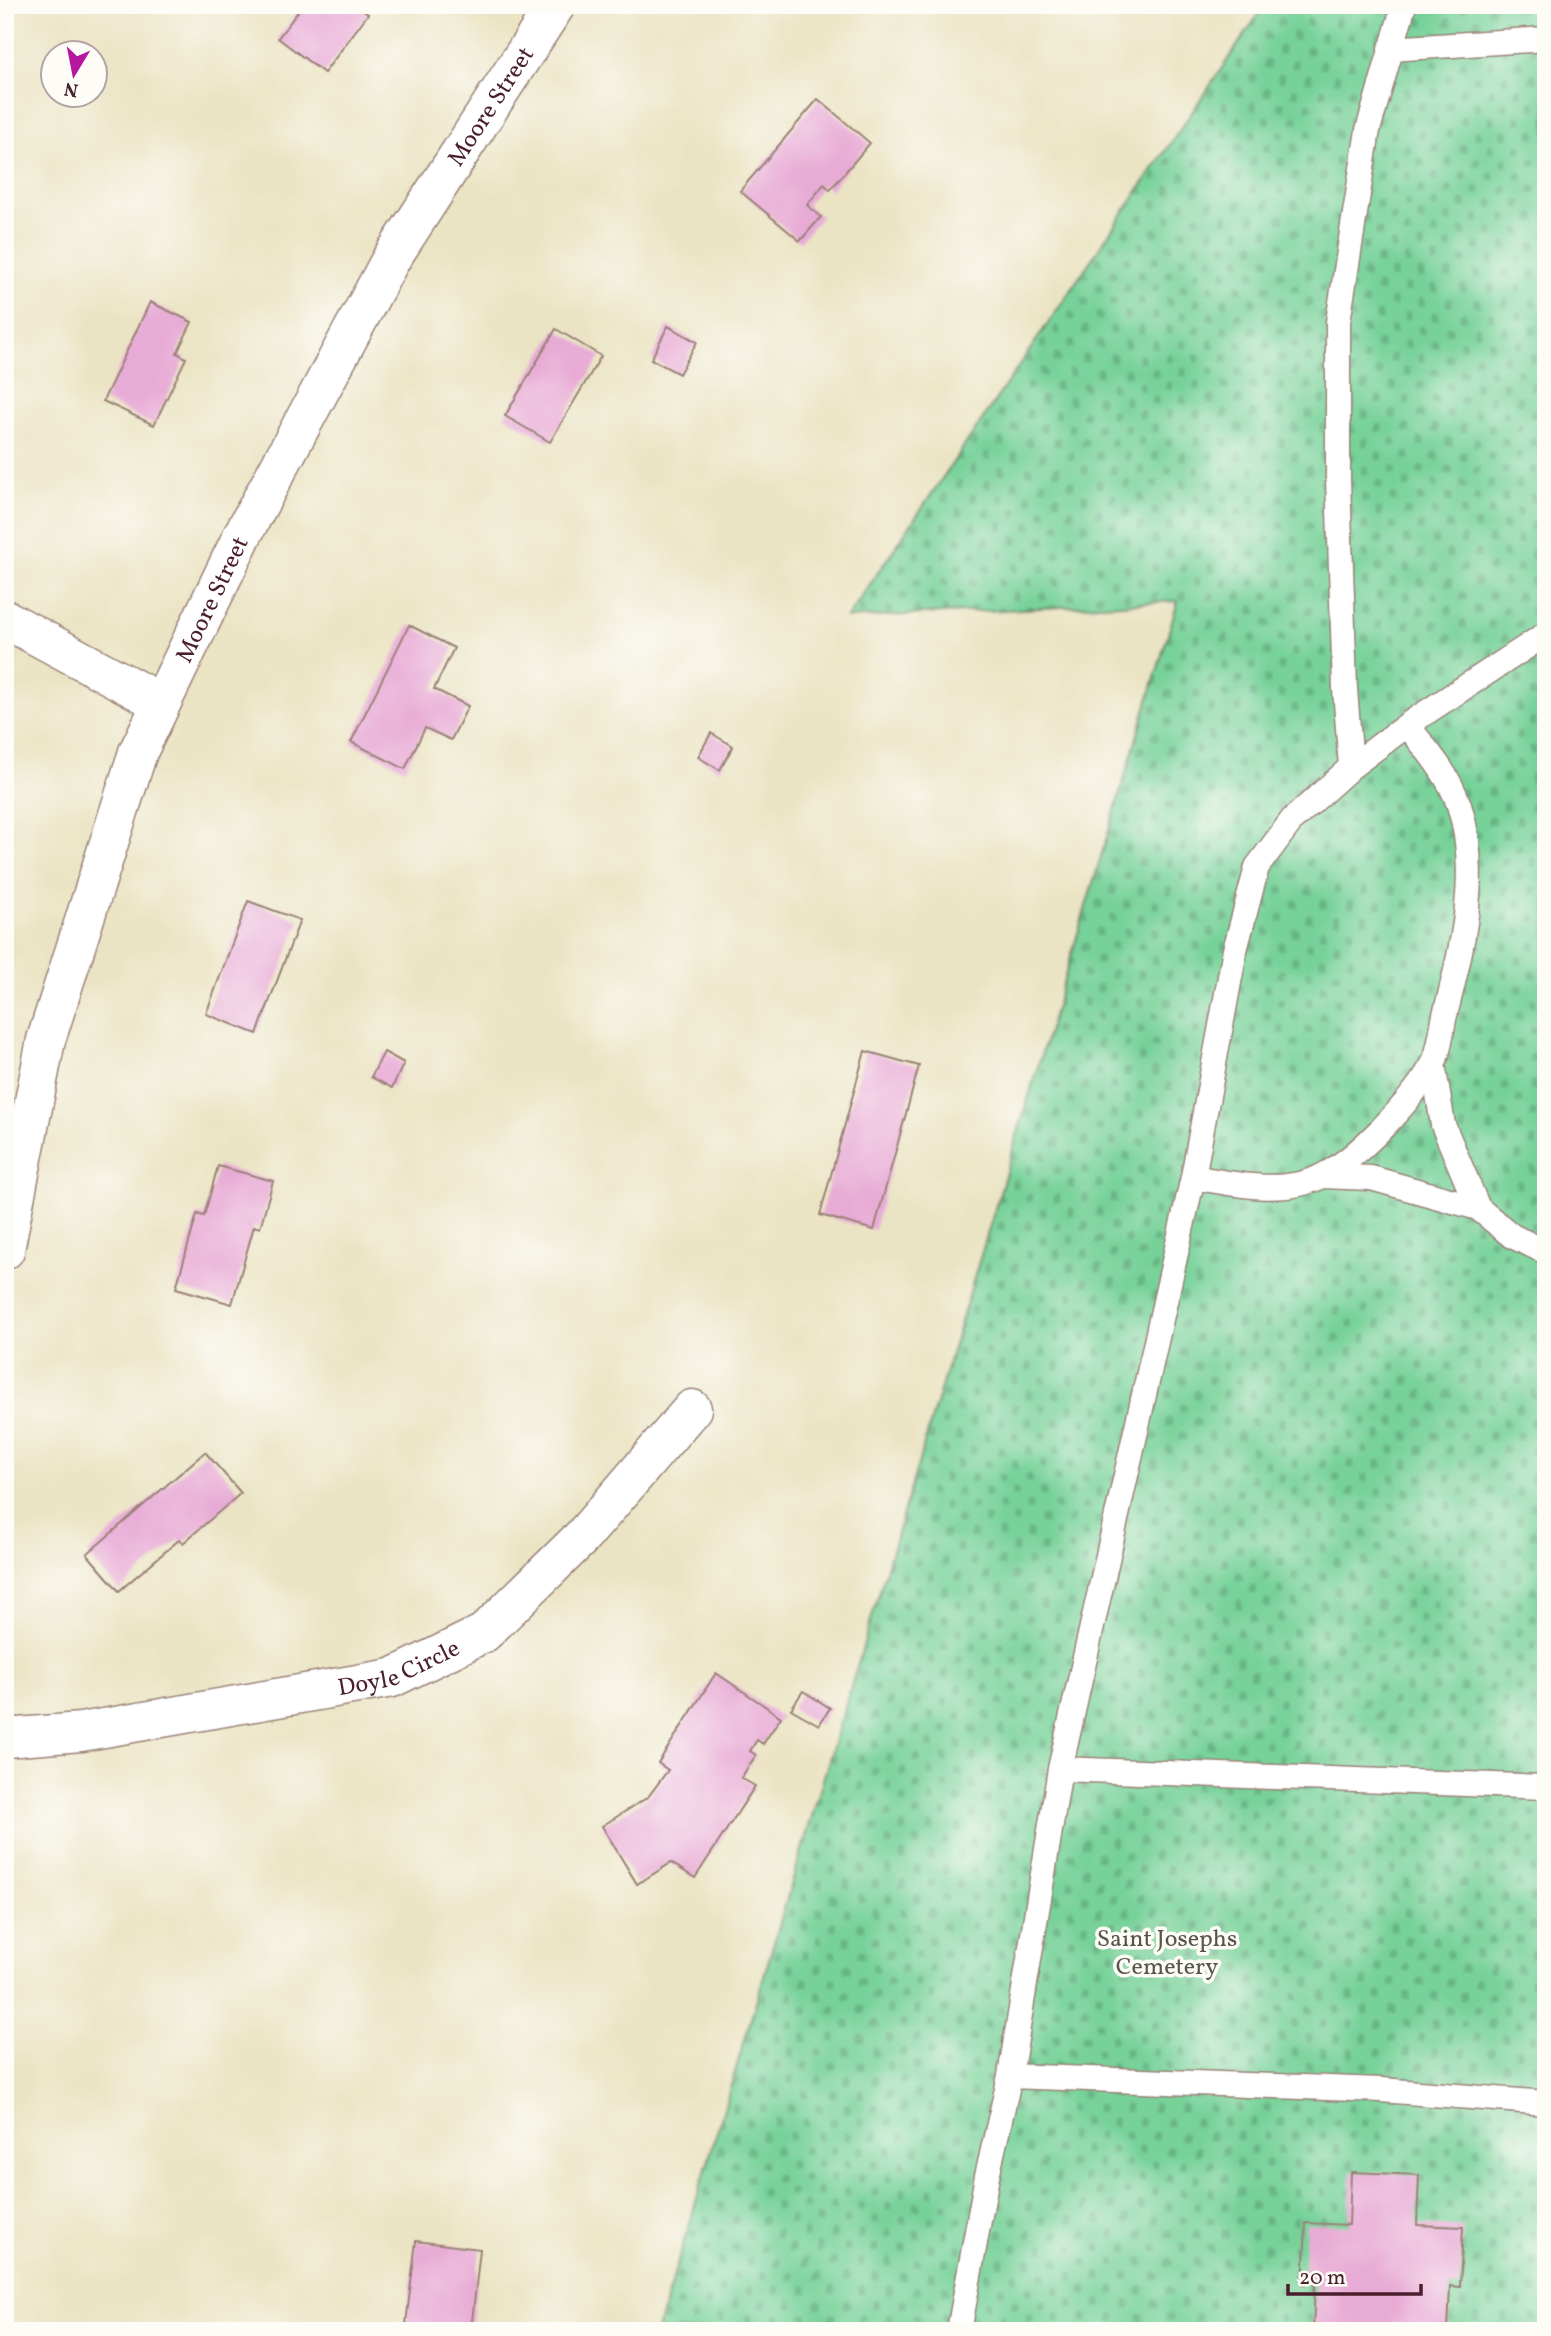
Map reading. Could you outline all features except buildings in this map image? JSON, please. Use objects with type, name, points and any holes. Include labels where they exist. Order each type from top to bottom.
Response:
[{"type":"street","name":"Moore Street","points":[[5,1250],[46,1040],[138,752],[243,534],[391,259],[556,5]]},
{"type":"street","points":[[5,619],[162,703]]},
{"type":"street","name":"Doyle Circle","points":[[5,1738],[81,1732],[392,1678],[484,1633],[583,1536],[692,1409]]},
{"type":"lane","points":[[1351,767],[1345,689],[1338,479],[1338,323],[1368,130],[1404,5]]},
{"type":"lane","points":[[1390,49],[1546,38]]},
{"type":"lane","points":[[959,2331],[987,2176],[1010,2076],[1060,1769],[1193,1177],[1235,950],[1257,867],[1292,820],[1351,767],[1407,725],[1546,634]]},
{"type":"lane","points":[[1407,725],[1441,768],[1459,804],[1470,857],[1467,909],[1433,1064],[1443,1125],[1478,1208]]},
{"type":"lane","points":[[1324,1176],[1401,1108],[1433,1064]]},
{"type":"lane","points":[[1193,1177],[1247,1186],[1274,1186],[1324,1176],[1371,1178],[1478,1208],[1512,1236],[1546,1252]]},
{"type":"lane","points":[[1060,1769],[1546,1787]]},
{"type":"lane","points":[[1010,2076],[1381,2090],[1546,2103]]},
{"type":"green space","name":"Saint Josephs Cemetery","points":[[1265,5],[1546,5],[1546,2331],[657,2331],[1178,601],[847,618]]}]
